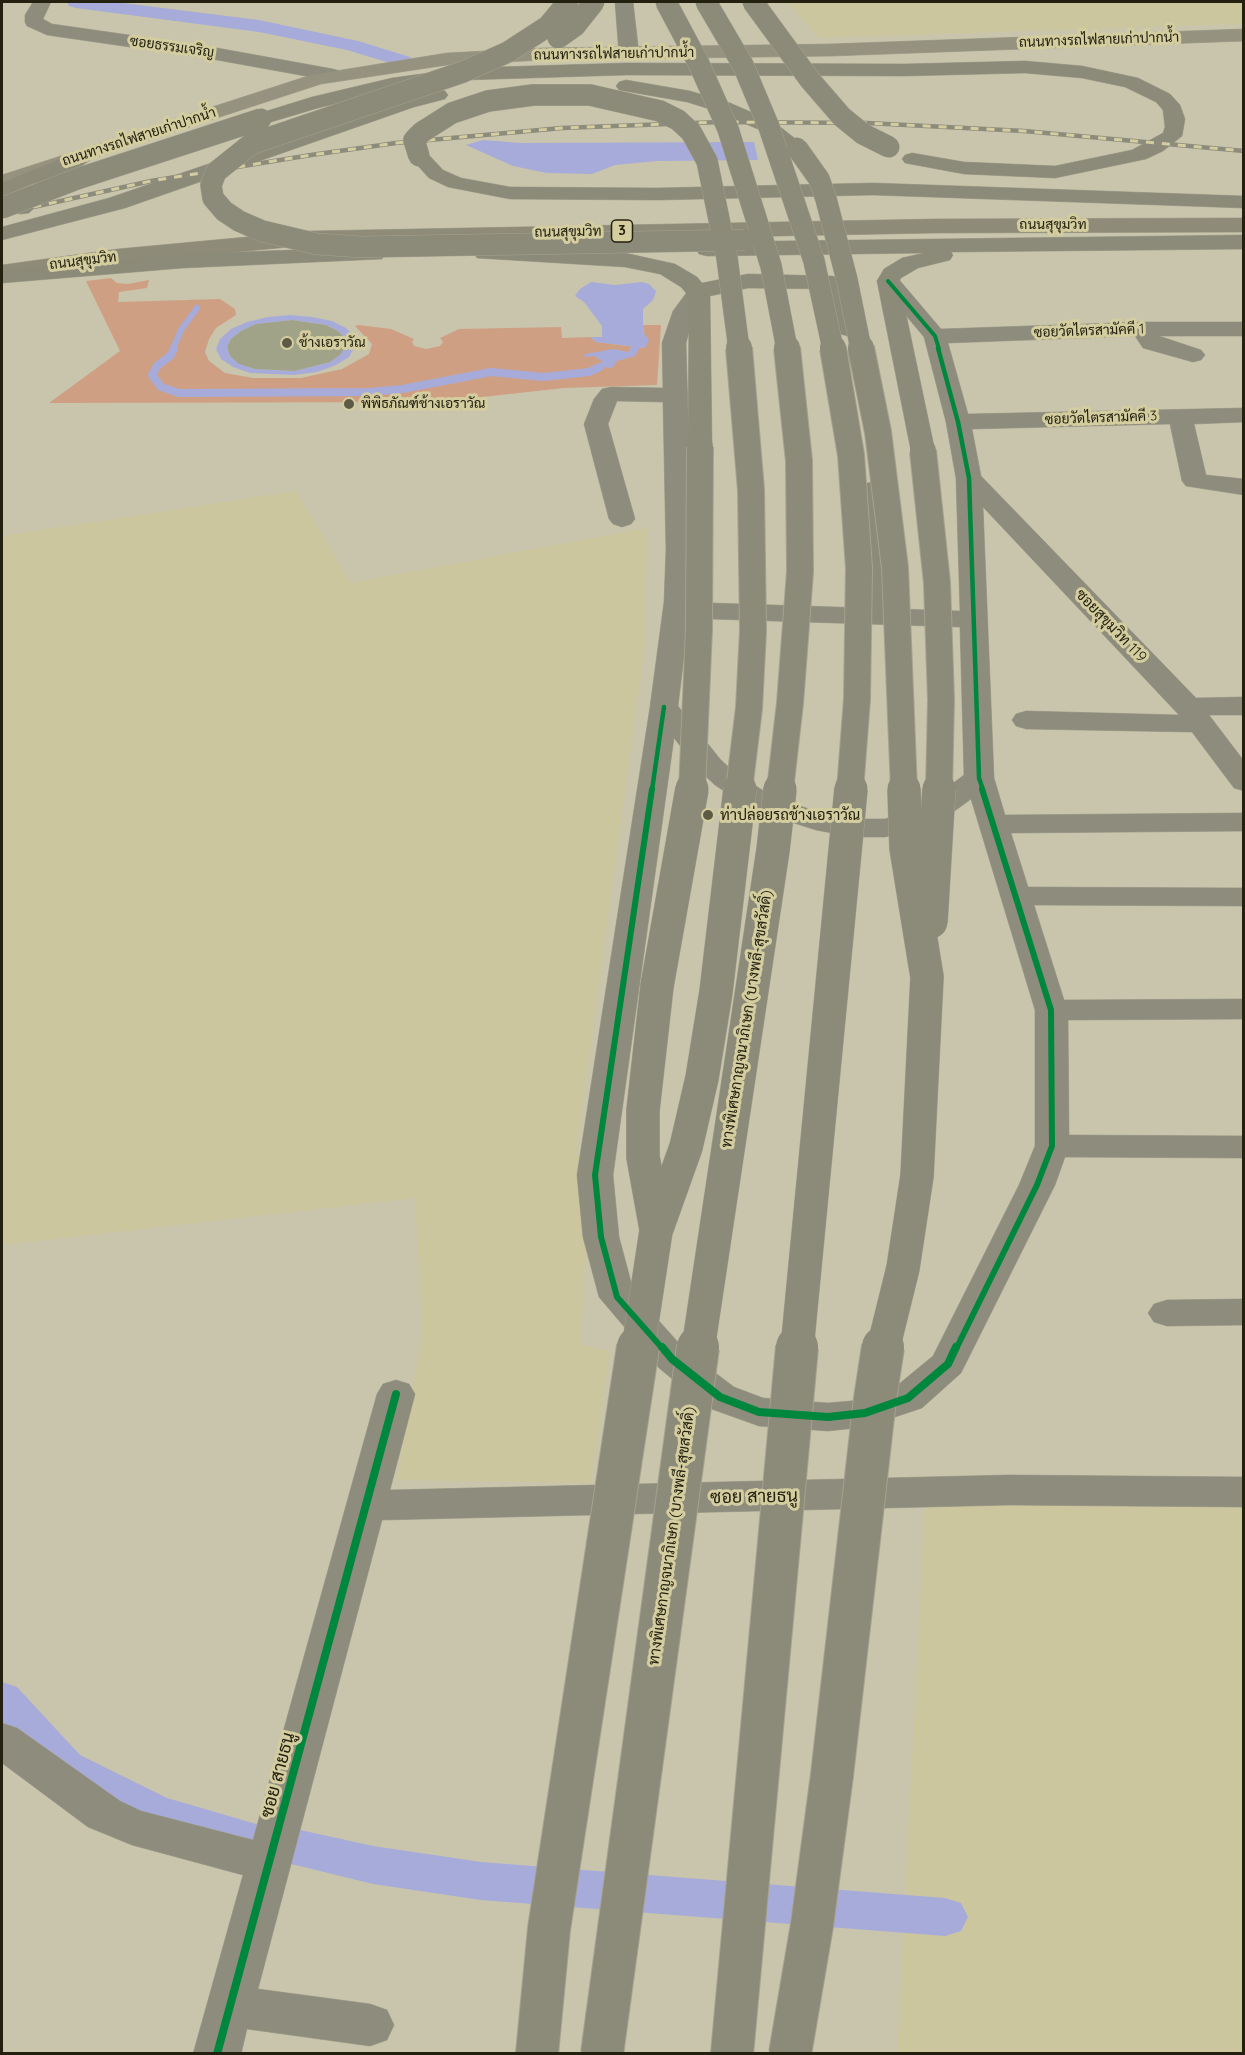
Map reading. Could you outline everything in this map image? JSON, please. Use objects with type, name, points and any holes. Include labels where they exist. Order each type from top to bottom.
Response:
[{"type":"highway","points":[[568,2],[548,26],[508,52],[463,72],[251,144],[216,172],[211,185],[213,198],[231,216],[262,231],[317,244],[361,247],[765,240],[1244,236]]},
{"type":"highway","points":[[86,154],[53,177],[5,223],[2,240],[263,153],[523,59],[575,26],[594,2]]},
{"type":"highway","name":"ทางพิเศษกาญจนาภิเษก (บางพลี-สุขสวัสดิ์)","points":[[602,2054],[694,1370],[772,850],[790,703],[800,572],[799,460],[790,363],[771,266],[728,129],[699,64],[666,2]]},
{"type":"highway","points":[[706,2],[743,65],[769,127],[814,261],[837,361],[851,455],[859,568],[857,699],[846,853],[793,1388],[732,2054]]},
{"type":"highway","points":[[753,2],[810,80],[842,117],[863,134],[912,159],[951,172],[1008,180],[1085,184],[1244,186]]},
{"type":"highway","points":[[2,208],[77,179],[312,103],[381,86],[465,74],[626,69],[904,70],[1025,67],[1074,71],[1131,82],[1163,98],[1173,109],[1175,119],[1172,136],[1156,147],[1139,155],[1088,167],[1055,172],[1007,172],[964,168],[912,159]]},
{"type":"highway","points":[[408,102],[462,89],[532,81],[594,82],[659,90],[723,107],[767,126],[797,148],[819,179],[847,280],[869,380],[887,498],[895,568],[899,638],[906,848],[927,977]]},
{"type":"highway","points":[[537,2054],[549,1929],[656,1231],[686,1147],[702,1078],[716,992],[749,708],[753,631],[751,490],[741,364],[727,258],[707,161],[691,132],[678,120],[660,111],[606,97],[559,94],[488,101],[452,113],[422,132],[414,140],[419,156],[436,174],[455,183],[510,194],[658,194],[873,189],[1244,202]]},
{"type":"highway","points":[[2,191],[86,154]]},
{"type":"highway","name":"ถนนสุขุมวิท","points":[[2,240],[338,221],[1055,210],[1244,211]]},
{"type":"highway","name":"ถนนสุขุมวิท","points":[[2,274],[202,247],[322,238],[911,226],[1244,225]]},
{"type":"highway","points":[[2,274],[183,261],[466,252],[1244,242]]},
{"type":"highway","points":[[790,2054],[812,1925],[832,1775],[874,1399],[905,1257],[917,1176],[938,810],[941,700],[937,584],[923,451],[888,281],[892,274],[901,268],[927,259],[1024,244]]},
{"type":"highway","points":[[466,252],[595,257],[649,263],[681,276],[698,293],[700,311],[699,629],[692,788],[657,986],[642,1110],[643,1156],[656,1231]]},
{"type":"highway","points":[[698,293],[718,286],[779,280],[832,284],[840,288],[874,482],[885,616]]},
{"type":"main road","name":"ถนนทางรถไฟสายเก่าปากน้ำ","points":[[2,182],[333,75],[489,56],[798,51],[1244,34]]},
{"type":"street","points":[[624,2],[629,54]]},
{"type":"street","points":[[763,2],[798,51]]},
{"type":"street","name":"ซอยธรรมเจริญ","points":[[41,3],[34,15],[34,22],[47,29],[248,55],[333,75]]},
{"type":"street","points":[[698,293],[684,311],[674,343],[679,550],[677,602],[664,707],[595,1175],[601,1238],[617,1298],[672,1359],[720,1397],[759,1412],[828,1418],[865,1413],[908,1398],[948,1364],[1037,1185],[1052,1146],[1051,1011],[979,778],[969,478],[958,422],[935,336],[888,281]]},
{"type":"street","points":[[1143,329],[1151,343],[1193,355]]},
{"type":"street","name":"ซอยวัดไตรสามัคคี 1","points":[[935,336],[1143,329],[1244,329]]},
{"type":"street","points":[[622,519],[596,424],[606,399],[611,394],[675,395]]},
{"type":"street","name":"ซอยวัดไตรสามัคคี 3","points":[[958,422],[1182,423],[1244,415]]},
{"type":"street","points":[[1244,433],[1182,423],[1195,481],[1244,487]]},
{"type":"street","name":"ซอยสุขุมวิท 119","points":[[969,478],[1195,716],[1244,782]]},
{"type":"street","points":[[677,602],[693,609],[711,611],[974,619]]},
{"type":"street","points":[[1026,720],[1195,716],[1244,706]]},
{"type":"street","points":[[664,707],[724,779],[764,804],[816,821],[853,828],[885,828],[903,824],[934,812],[979,778]]},
{"type":"street","points":[[992,824],[1244,822]]},
{"type":"street","points":[[1017,896],[1244,897]]},
{"type":"street","points":[[1051,1011],[1244,1009]]},
{"type":"street","points":[[1052,1146],[1244,1148]]},
{"type":"street","points":[[1167,1313],[1244,1312]]},
{"type":"street","points":[[366,1504],[396,1394]]},
{"type":"street","name":"ซอย สายธนู","points":[[217,2054],[366,1504],[406,1506],[1009,1490],[1244,1492]]},
{"type":"street","points":[[2,1740],[104,1814],[132,1827],[270,1863]]},
{"type":"street","points":[[231,2006],[370,2025]]},
{"type":"shaded area","points":[[787,2],[1243,2],[1243,24],[819,38]]},
{"type":"shaded area","points":[[111,278],[117,283],[128,284],[149,280],[147,288],[119,292],[118,302],[220,299],[235,309],[236,315],[216,328],[205,352],[209,361],[225,373],[253,378],[301,378],[342,369],[369,354],[372,344],[355,326],[359,325],[391,329],[414,339],[412,342],[414,346],[426,349],[440,346],[443,342],[440,338],[459,329],[561,327],[562,338],[590,337],[596,342],[645,348],[643,325],[661,325],[657,385],[564,388],[437,402],[49,403],[120,351],[86,281]]},
{"type":"shaded area","points":[[296,491],[351,583],[647,528],[645,645],[576,1155],[590,1157],[581,1345],[610,1351],[591,1483],[397,1480],[422,1332],[415,1198],[2,1245],[2,536]]},
{"type":"shaded area","points":[[925,1502],[1243,1506],[1243,2053],[897,2054]]},
{"type":"water","points":[[483,140],[521,143],[754,142],[758,160],[657,161],[615,165],[592,174],[547,173],[513,166],[466,145]]},
{"type":"water","points":[[591,282],[615,285],[642,282],[649,284],[656,291],[653,300],[643,309],[643,332],[649,340],[645,348],[596,342],[590,337],[602,337],[602,326],[584,302],[575,296],[580,289]]},
{"type":"water","points":[[290,315],[332,321],[346,328],[355,337],[355,347],[349,357],[336,365],[317,372],[294,375],[250,373],[233,367],[221,359],[216,349],[220,339],[231,329],[268,317]],"holes":[[[292,320],[326,325],[338,331],[345,338],[346,347],[330,362],[295,371],[255,369],[240,364],[230,356],[227,347],[231,339],[241,331],[256,324]]]},
{"type":"water","points":[[614,349],[632,353],[631,357],[617,361],[612,368],[600,367],[602,361],[594,356],[584,357],[585,354]]},
{"type":"building","name":"ช้างเอราวัณ","points":[[292,320],[326,325],[338,331],[345,338],[346,347],[330,362],[295,371],[255,369],[239,364],[230,356],[227,347],[231,339],[241,331],[256,324]]},
{"type":"waterway","points":[[76,2],[259,26],[351,45],[403,61]]},
{"type":"waterway","points":[[173,349],[181,330],[197,308]]},
{"type":"waterway","points":[[174,348],[171,355],[157,366],[152,375],[161,387],[179,393],[370,392],[402,389],[491,372],[543,377],[589,372],[600,367]]},
{"type":"waterway","points":[[632,353],[635,348]]},
{"type":"waterway","points":[[2,1699],[65,1767],[156,1813],[247,1839]]},
{"type":"waterway","points":[[291,1847],[373,1865],[481,1881],[945,1917]]},
{"type":"railway","points":[[2,214],[151,181],[311,155],[396,143],[562,128],[721,122],[867,123],[1024,131],[1244,151]]},
{"type":"cycle path","points":[[664,707],[595,1175],[601,1237],[617,1297],[672,1359],[720,1397],[759,1412],[828,1417],[865,1413],[908,1398],[948,1364],[1037,1185],[1052,1146],[1051,1010],[979,778],[969,478],[958,422],[935,336],[888,281]]},
{"type":"cycle path","points":[[217,2054],[396,1394]]},
{"type":"place","name":"ช้างเอราวัณ","points":[[287,343]]},
{"type":"place","name":"พิพิธภัณฑ์ช้างเอราวัณ","points":[[349,404]]},
{"type":"place","name":"ท่าปล่อยรถช้างเอราวัณ","points":[[708,815]]}]
